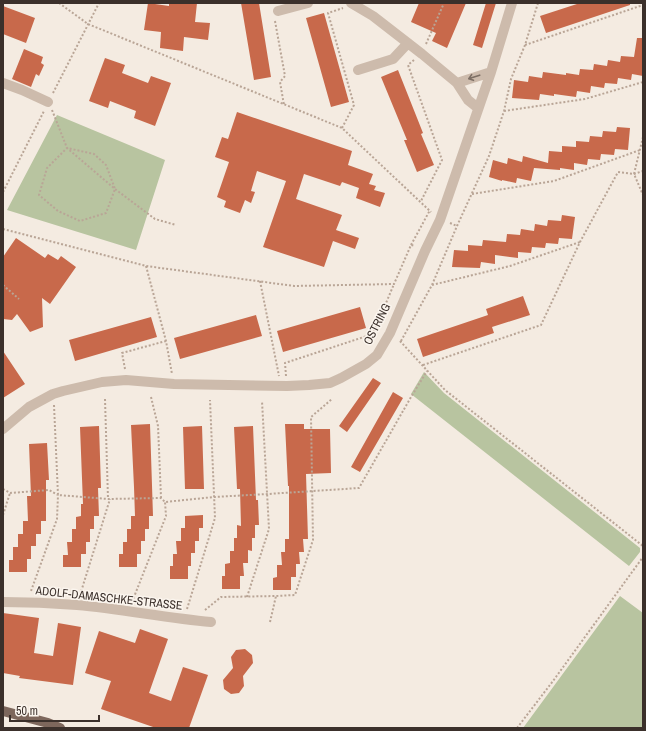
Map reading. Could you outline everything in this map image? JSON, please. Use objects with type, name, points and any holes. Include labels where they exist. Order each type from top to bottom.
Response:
[{"type":"main road","points":[[3,711],[48,723],[60,728]]},
{"type":"street","points":[[276,15],[308,3]]},
{"type":"street","name":"OSTRING","points":[[3,429],[29,407],[53,394],[102,382],[126,380],[174,384],[309,385],[330,383],[366,364],[376,355],[390,333],[440,220],[491,72],[512,3]]},
{"type":"street","points":[[352,4],[373,16],[457,82],[468,100],[478,108]]},
{"type":"street","points":[[358,70],[393,59],[408,43]]},
{"type":"street","points":[[457,82],[491,72]]},
{"type":"street","points":[[3,83],[48,102]]},
{"type":"street","name":"ADOLF-DAMASCHKE-STRASSE","points":[[3,602],[77,605],[211,622]]},
{"type":"path","points":[[59,3],[88,24],[342,128],[440,220],[457,226]]},
{"type":"path","points":[[421,202],[442,160],[408,65],[422,54],[444,3]]},
{"type":"path","points":[[401,341],[432,285],[489,156],[504,111],[511,80],[525,45],[538,3]]},
{"type":"path","points":[[342,128],[354,105],[328,13],[352,4]]},
{"type":"path","points":[[525,45],[643,5]]},
{"type":"path","points":[[276,15],[285,76],[280,82],[284,104]]},
{"type":"path","points":[[504,111],[585,99],[643,82]]},
{"type":"path","points":[[48,102],[67,148],[115,189],[155,219],[176,226]]},
{"type":"path","points":[[643,137],[634,174],[643,195]]},
{"type":"path","points":[[67,148],[94,154],[106,165],[115,189],[106,214],[80,221],[58,212],[39,195],[47,168],[67,148]]},
{"type":"path","points":[[472,194],[554,181],[640,150]]},
{"type":"path","points":[[423,365],[541,325],[580,242],[618,172],[634,174],[643,171]]},
{"type":"path","points":[[284,386],[285,363],[373,334],[411,245],[430,210]]},
{"type":"path","points":[[3,229],[146,266],[294,286],[394,284]]},
{"type":"path","points":[[432,285],[510,266],[580,242]]},
{"type":"path","points":[[411,245],[425,251]]},
{"type":"path","points":[[146,266],[166,341],[174,384]]},
{"type":"path","points":[[260,281],[284,386]]},
{"type":"path","points":[[3,285],[19,299]]},
{"type":"path","points":[[390,333],[401,341],[445,390],[643,546]]},
{"type":"path","points":[[126,380],[122,354],[166,341]]},
{"type":"path","points":[[3,489],[10,493],[49,490],[58,495],[109,499],[160,498],[165,502],[214,496],[359,488],[427,371]]},
{"type":"path","points":[[27,602],[57,519],[58,495],[53,394]]},
{"type":"path","points":[[151,397],[158,426],[160,498]]},
{"type":"path","points":[[77,605],[109,499],[105,398]]},
{"type":"path","points":[[188,620],[221,597],[276,596],[295,594],[313,540],[311,417],[332,399]]},
{"type":"path","points":[[188,620],[215,518],[210,400]]},
{"type":"path","points":[[247,597],[269,529],[262,401]]},
{"type":"path","points":[[3,515],[10,493]]},
{"type":"path","points":[[129,611],[166,516],[165,502]]},
{"type":"path","points":[[517,728],[643,557]]},
{"type":"path","points":[[270,622],[276,596]]},
{"type":"green space","points":[[57,115],[165,160],[136,250],[7,210]]},
{"type":"green space","points":[[424,372],[444,393],[640,548],[640,552],[629,566],[411,394]]},
{"type":"green space","points":[[620,596],[643,613],[643,728],[523,728]]},
{"type":"building","points":[[148,3],[169,6],[169,3],[197,3],[195,22],[210,23],[208,40],[184,37],[183,51],[160,48],[161,32],[144,30]]},
{"type":"building","points":[[241,3],[259,3],[271,77],[254,80]]},
{"type":"building","points":[[419,3],[466,3],[447,48],[432,41],[436,33],[411,22]]},
{"type":"building","points":[[486,3],[496,3],[482,48],[473,45]]},
{"type":"building","points":[[580,3],[630,3],[630,5],[546,33],[540,16]]},
{"type":"building","points":[[3,6],[35,18],[26,43],[3,34]]},
{"type":"building","points":[[324,13],[349,102],[331,107],[306,18]]},
{"type":"building","points":[[637,38],[643,38],[643,76],[632,74],[631,80],[618,78],[617,84],[605,83],[604,88],[591,86],[590,93],[577,91],[576,97],[540,94],[539,100],[512,98],[514,80],[528,82],[529,76],[542,78],[543,72],[579,75],[580,69],[593,70],[594,64],[607,66],[608,60],[620,62],[621,56],[634,57]]},
{"type":"building","points":[[24,49],[43,57],[41,63],[44,65],[39,76],[36,74],[31,87],[12,79]]},
{"type":"building","points":[[105,58],[125,65],[122,73],[148,83],[151,76],[171,83],[155,126],[134,118],[136,111],[110,101],[108,108],[89,101]]},
{"type":"building","points":[[398,70],[434,165],[417,172],[404,140],[407,140],[381,77]]},
{"type":"building","points":[[237,112],[352,151],[348,165],[373,174],[369,184],[376,186],[374,190],[385,193],[380,207],[356,198],[359,188],[342,182],[340,186],[304,174],[296,199],[342,215],[336,230],[359,238],[355,249],[333,241],[324,267],[263,247],[286,181],[257,171],[251,191],[255,192],[251,203],[245,200],[240,213],[224,207],[226,201],[217,197],[229,162],[215,157],[222,137],[228,139]]},
{"type":"building","points":[[617,127],[630,128],[628,150],[615,149],[614,155],[601,154],[600,160],[588,159],[587,165],[574,163],[574,170],[560,168],[560,170],[534,168],[531,181],[517,178],[516,183],[489,177],[493,160],[507,164],[508,158],[522,162],[523,156],[548,163],[549,151],[562,152],[562,146],[576,147],[576,141],[589,142],[590,136],[602,137],[603,131],[616,132]]},
{"type":"building","points":[[562,215],[575,217],[572,239],[559,238],[558,244],[546,243],[545,248],[532,247],[531,253],[518,252],[518,258],[495,255],[495,264],[481,262],[480,268],[452,267],[454,250],[468,251],[468,245],[482,246],[483,240],[506,242],[507,234],[520,235],[521,229],[534,231],[535,224],[547,226],[548,220],[561,221]]},
{"type":"building","points":[[16,238],[45,258],[48,254],[58,260],[61,256],[76,267],[50,304],[42,298],[43,327],[30,332],[17,314],[12,320],[3,319],[3,257]]},
{"type":"building","points":[[523,296],[530,315],[492,327],[494,333],[423,357],[417,339],[488,315],[486,309]]},
{"type":"building","points":[[360,307],[366,328],[283,352],[277,331]]},
{"type":"building","points":[[256,315],[262,336],[180,359],[174,338]]},
{"type":"building","points":[[151,317],[157,337],[75,361],[69,340]]},
{"type":"building","points":[[3,351],[25,384],[3,398]]},
{"type":"building","points":[[373,378],[381,383],[347,432],[339,426]]},
{"type":"building","points":[[393,392],[403,398],[360,472],[351,467]]},
{"type":"building","points":[[150,424],[153,516],[149,516],[149,529],[145,529],[145,541],[141,541],[141,554],[137,554],[137,567],[119,567],[119,554],[123,554],[123,542],[127,542],[127,529],[131,529],[131,516],[135,516],[131,425]]},
{"type":"building","points":[[285,424],[304,424],[304,429],[330,429],[331,473],[306,474],[308,539],[303,539],[304,552],[299,552],[300,564],[296,564],[296,577],[291,577],[291,590],[273,590],[273,578],[277,577],[277,565],[282,565],[281,552],[285,552],[285,539],[289,539],[289,486]]},
{"type":"building","points":[[99,426],[101,488],[98,488],[99,516],[94,516],[94,529],[90,529],[90,542],[86,542],[86,554],[81,554],[81,567],[63,567],[63,555],[68,555],[67,542],[72,542],[72,529],[76,529],[76,517],[81,516],[81,504],[83,504],[80,427]]},
{"type":"building","points":[[202,426],[204,489],[185,489],[183,427]]},
{"type":"building","points":[[253,426],[256,500],[258,500],[259,525],[255,525],[255,538],[252,538],[252,551],[248,550],[248,563],[243,563],[244,576],[240,576],[240,589],[222,589],[222,576],[225,576],[225,564],[230,563],[230,551],[234,551],[234,538],[237,538],[237,525],[241,526],[240,489],[237,489],[234,427]]},
{"type":"building","points":[[47,443],[49,480],[46,480],[46,521],[41,521],[41,534],[36,534],[36,546],[31,546],[31,559],[27,559],[27,572],[9,572],[9,560],[13,560],[13,547],[18,547],[18,534],[23,534],[23,521],[28,521],[27,496],[31,496],[29,444]]},
{"type":"building","points":[[203,515],[203,528],[199,528],[199,541],[195,541],[195,553],[191,553],[191,566],[188,566],[188,579],[170,579],[170,566],[173,566],[173,554],[177,554],[176,541],[181,541],[181,528],[185,528],[185,516]]},
{"type":"building","points":[[3,613],[39,618],[34,653],[53,656],[58,623],[81,627],[73,685],[19,678],[20,676],[3,673]]},
{"type":"building","points":[[140,629],[168,639],[149,693],[171,701],[183,667],[208,675],[189,728],[156,728],[101,709],[111,681],[85,673],[99,631],[135,643]]},
{"type":"building","points":[[245,649],[252,655],[253,663],[243,676],[244,686],[239,693],[231,694],[224,689],[223,680],[233,668],[231,657],[236,650]]}]
